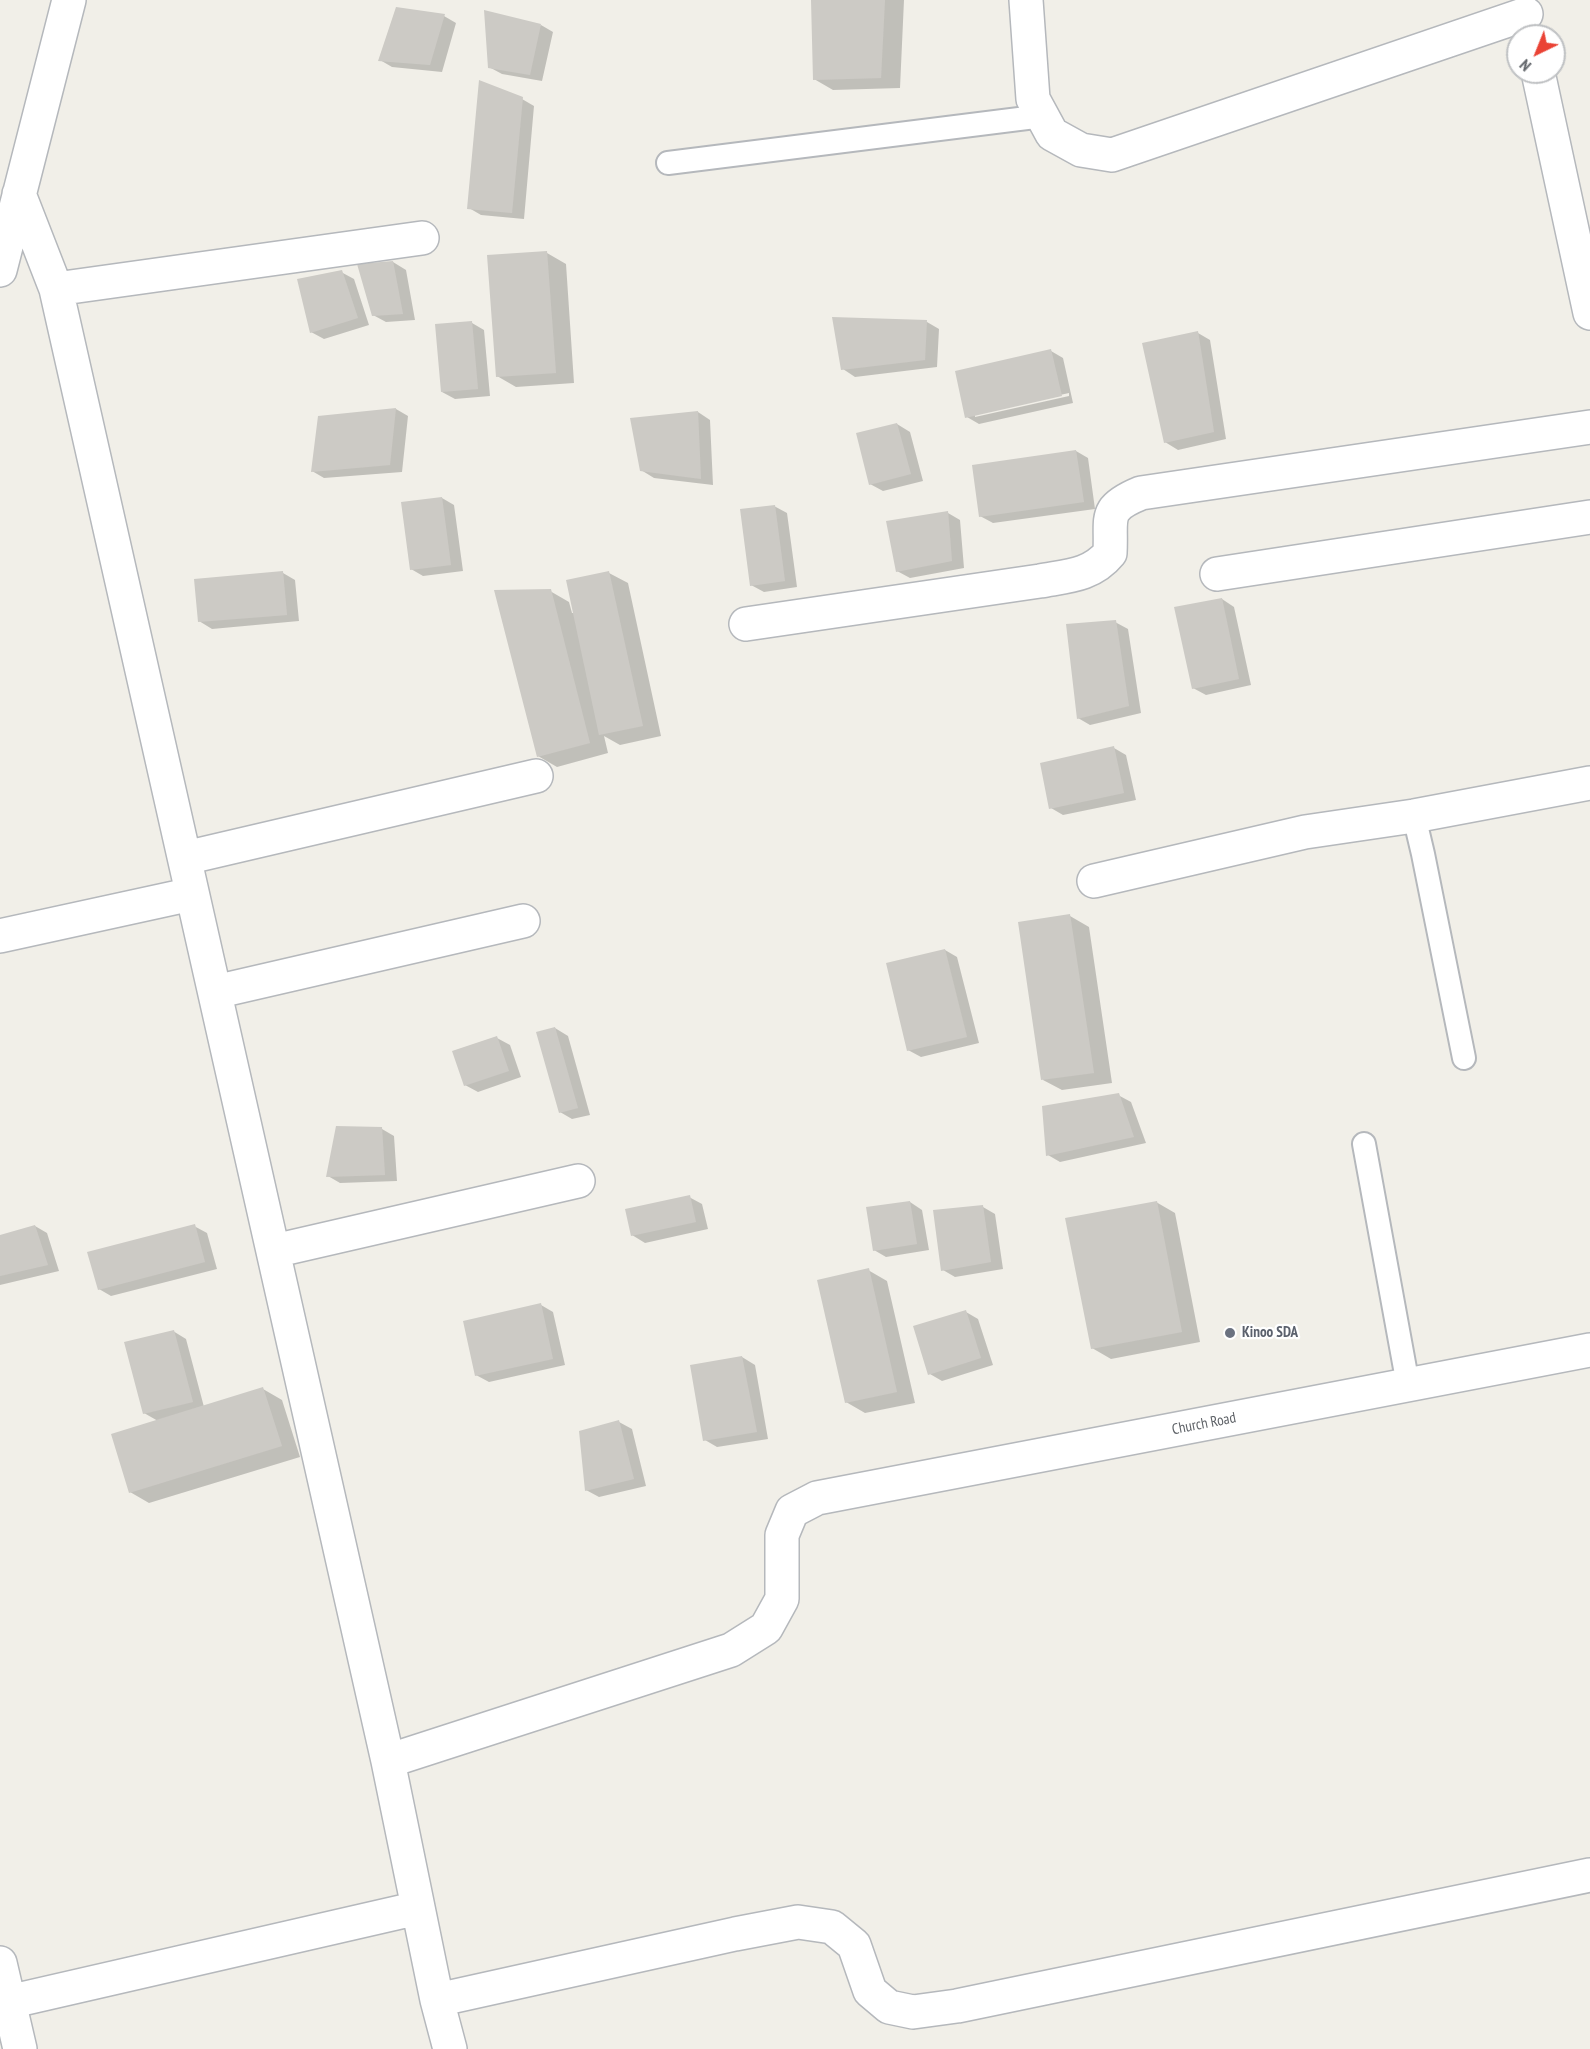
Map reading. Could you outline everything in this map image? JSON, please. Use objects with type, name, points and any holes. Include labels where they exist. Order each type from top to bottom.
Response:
[{"type":"street","points":[[0,270],[69,0]]},
{"type":"street","points":[[1026,0],[1034,99],[1042,116],[1052,134],[1081,150],[1112,155],[1526,17]]},
{"type":"street","points":[[1541,84],[1590,313]]},
{"type":"street","points":[[19,194],[56,289],[388,1761],[437,2000],[450,2049]]},
{"type":"street","points":[[56,289],[422,238]]},
{"type":"street","points":[[746,624],[1082,573],[1101,564],[1110,553],[1109,516],[1121,501],[1141,493],[1590,427]]},
{"type":"street","points":[[1217,573],[1590,517]]},
{"type":"street","points":[[185,858],[536,776]]},
{"type":"street","points":[[1094,881],[1305,832],[1414,816],[1590,783]]},
{"type":"street","points":[[0,936],[192,894]]},
{"type":"street","points":[[215,992],[523,921]]},
{"type":"street","points":[[273,1251],[578,1181]]},
{"type":"street","name":"Church Road","points":[[388,1761],[731,1650],[766,1628],[783,1599],[782,1535],[792,1511],[817,1498],[1590,1350]]},
{"type":"street","points":[[437,2000],[798,1922],[832,1927],[854,1945],[870,1991],[889,2007],[913,2012],[957,2006],[1590,1875]]},
{"type":"street","points":[[4,2003],[418,1908]]},
{"type":"street","points":[[0,1963],[4,2003],[20,2049]]},
{"type":"lane","points":[[668,163],[1042,116]]},
{"type":"lane","points":[[1414,816],[1424,854],[1464,1058]]},
{"type":"lane","points":[[1364,1144],[1408,1385]]},
{"type":"building","points":[[811,0],[885,0],[881,78],[813,80]]},
{"type":"building","points":[[396,7],[445,14],[430,65],[378,61]]},
{"type":"building","points":[[484,10],[541,24],[530,75],[488,68]]},
{"type":"building","points":[[479,80],[523,97],[512,213],[467,209]]},
{"type":"building","points":[[547,251],[556,373],[496,377],[487,255]]},
{"type":"building","points":[[393,261],[403,314],[372,316],[357,264]]},
{"type":"building","points":[[342,270],[358,318],[310,333],[297,279]]},
{"type":"building","points":[[832,317],[927,320],[925,360],[841,370]]},
{"type":"building","points":[[472,321],[478,389],[441,392],[435,324]]},
{"type":"building","points":[[1198,331],[1214,432],[1164,443],[1142,343]]},
{"type":"building","points":[[1051,349],[1062,396],[965,418],[955,371]]},
{"type":"building","points":[[396,408],[390,465],[311,472],[318,416]]},
{"type":"building","points":[[698,411],[701,479],[640,471],[630,418]]},
{"type":"building","points":[[897,423],[911,474],[869,485],[856,433]]},
{"type":"building","points":[[1076,450],[1084,502],[979,517],[972,465]]},
{"type":"building","points":[[442,497],[451,565],[410,570],[401,502]]},
{"type":"building","points":[[775,505],[785,581],[750,586],[740,509]]},
{"type":"building","points":[[948,511],[952,561],[896,572],[886,521]]},
{"type":"building","points":[[283,571],[287,615],[198,622],[194,579]]},
{"type":"building","points":[[609,571],[643,726],[599,735],[566,580]]},
{"type":"building","points":[[551,589],[590,743],[537,757],[494,590]]},
{"type":"building","points":[[1222,598],[1239,679],[1192,689],[1174,607]]},
{"type":"building","points":[[1116,620],[1129,706],[1077,719],[1066,624]]},
{"type":"building","points":[[1114,746],[1124,793],[1049,809],[1040,763]]},
{"type":"building","points":[[1070,914],[1094,1073],[1041,1080],[1018,922]]},
{"type":"building","points":[[945,949],[967,1037],[907,1051],[886,963]]},
{"type":"building","points":[[555,1027],[578,1108],[559,1113],[536,1032]]},
{"type":"building","points":[[497,1036],[509,1071],[464,1086],[452,1051]]},
{"type":"building","points":[[1119,1093],[1134,1137],[1046,1156],[1042,1106]]},
{"type":"building","points":[[336,1126],[382,1127],[385,1175],[326,1177]]},
{"type":"building","points":[[690,1195],[696,1222],[631,1236],[625,1209]]},
{"type":"building","points":[[910,1201],[917,1244],[873,1251],[866,1207]]},
{"type":"building","points":[[1157,1201],[1182,1332],[1091,1349],[1065,1218]]},
{"type":"building","points":[[983,1205],[991,1262],[941,1271],[933,1210]]},
{"type":"building","points":[[195,1224],[205,1262],[98,1290],[87,1252]]},
{"type":"building","points":[[35,1225],[48,1265],[0,1276],[0,1235]]},
{"type":"building","points":[[869,1268],[897,1392],[845,1403],[817,1280]]},
{"type":"building","points":[[541,1303],[553,1359],[475,1376],[463,1321]]},
{"type":"building","points":[[966,1310],[981,1358],[928,1375],[913,1326]]},
{"type":"building","points":[[174,1330],[193,1402],[143,1414],[124,1342]]},
{"type":"building","points":[[742,1356],[757,1432],[703,1441],[690,1365]]},
{"type":"building","points":[[263,1387],[282,1446],[129,1493],[111,1434]]},
{"type":"building","points":[[619,1420],[634,1479],[585,1491],[579,1431]]},
{"type":"place","name":"Kinoo SDA","points":[[1230,1333]]}]
